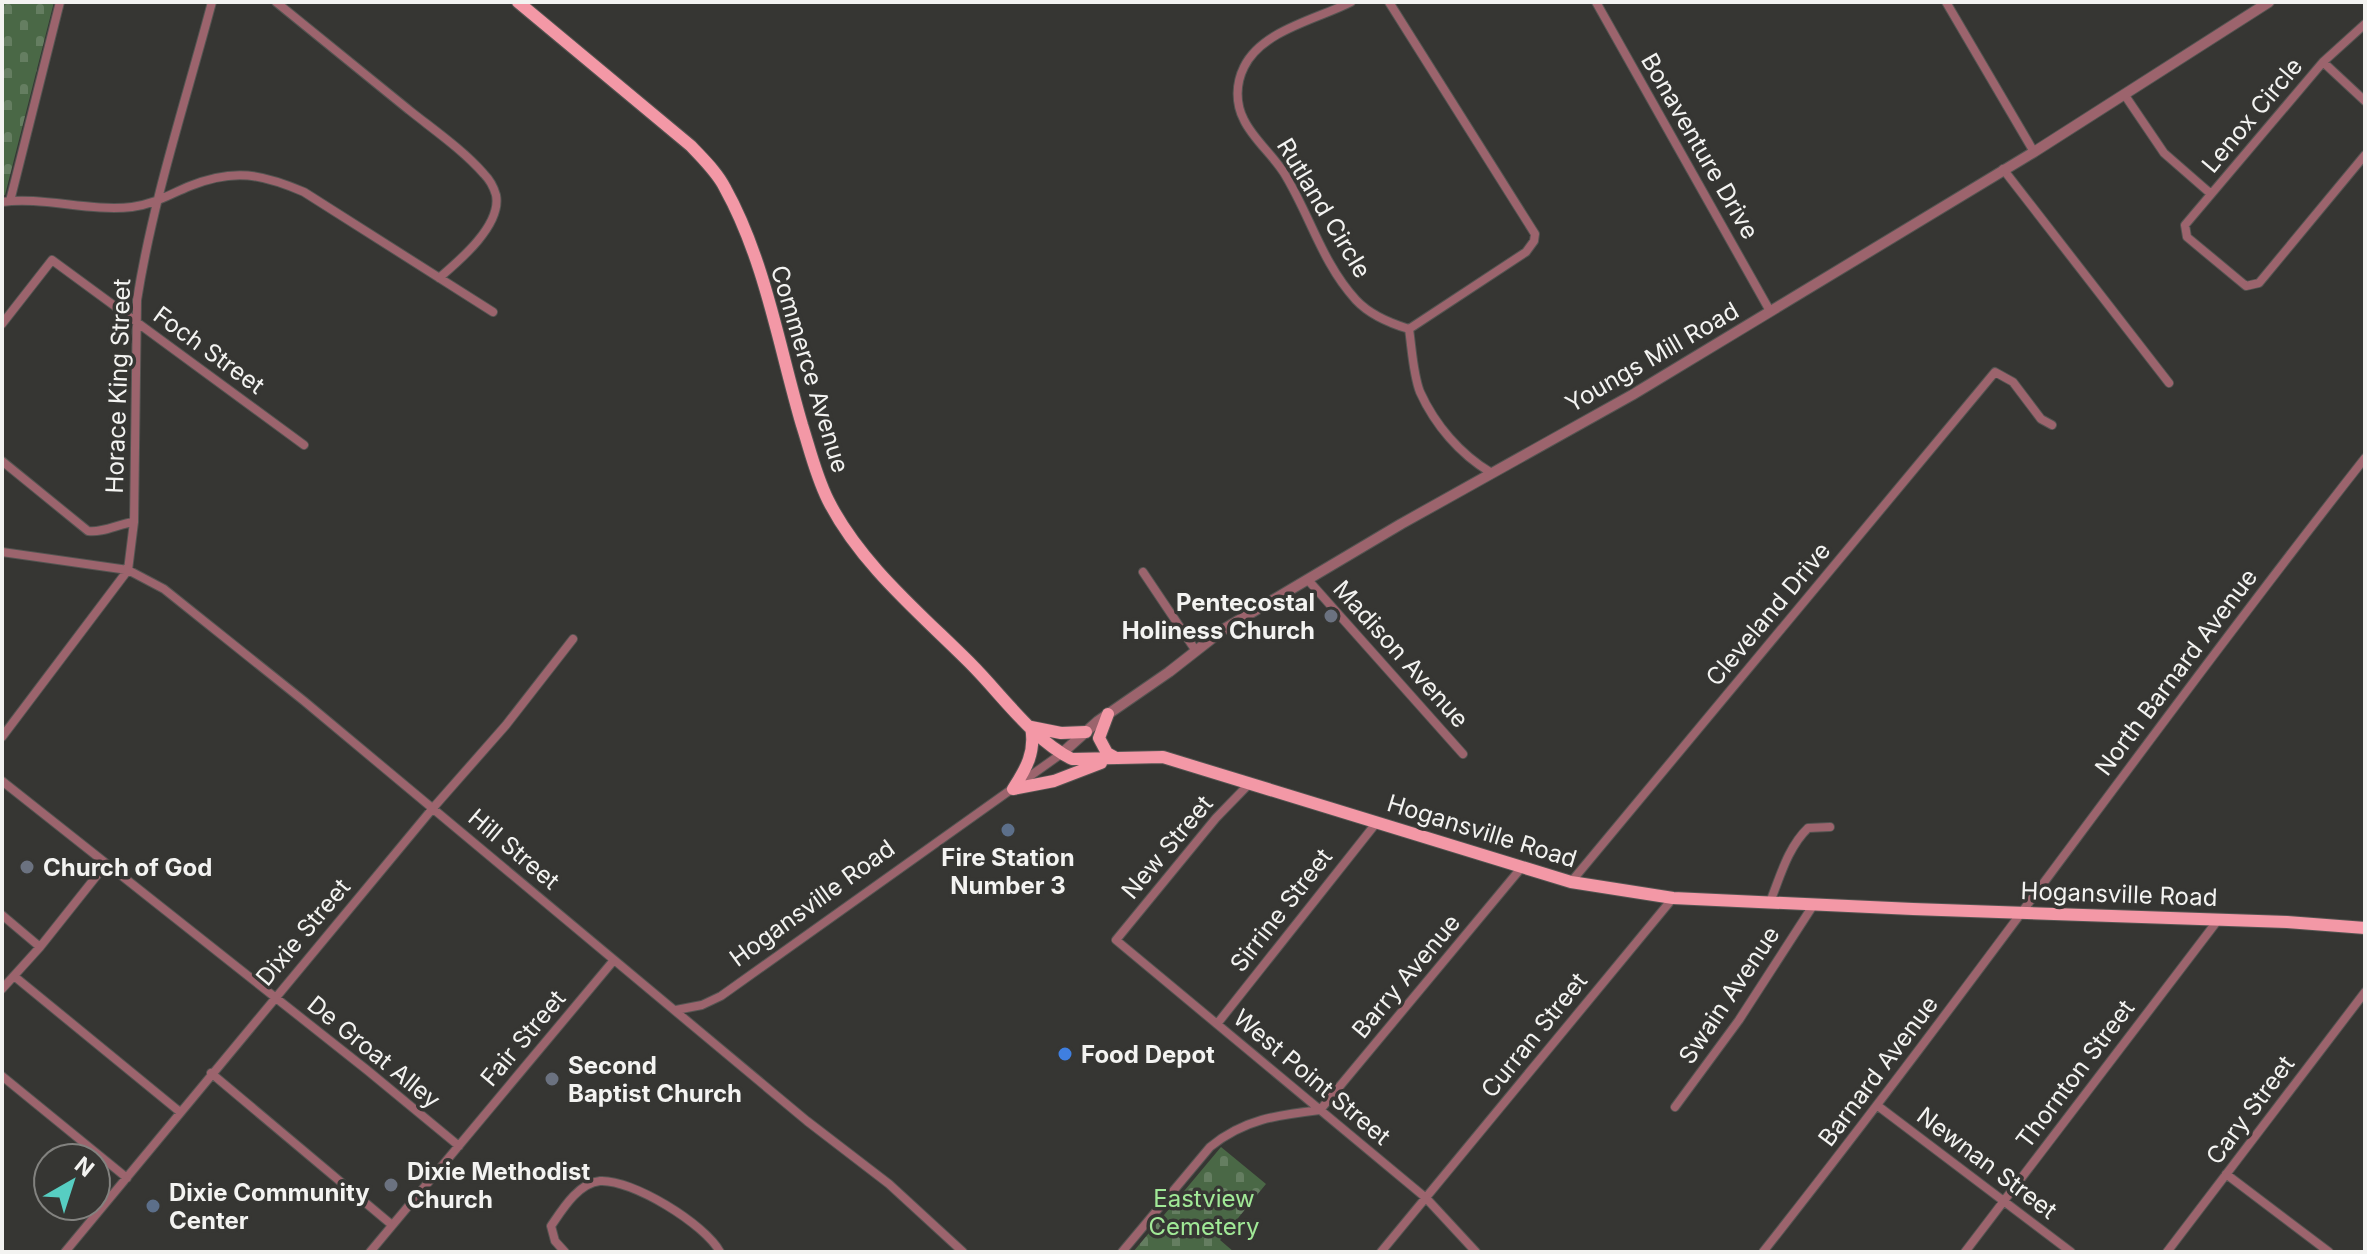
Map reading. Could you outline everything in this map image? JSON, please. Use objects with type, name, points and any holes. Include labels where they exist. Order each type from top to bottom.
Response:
[{"type":"main road","name":"Commerce Avenue","points":[[518,2],[691,146],[725,186],[763,282],[814,463],[841,525],[893,586],[1061,754]]},
{"type":"main road","points":[[1108,714],[1099,738],[1107,753],[1116,758]]},
{"type":"main road","points":[[1013,789],[1032,754],[1034,740],[1031,727],[1061,733],[1086,732]]},
{"type":"main road","name":"Hogansville Road","points":[[1061,754],[1072,759],[1163,757],[1571,882],[1673,898],[2365,928]]},
{"type":"main road","points":[[1013,789],[1054,781],[1116,758]]},
{"type":"street","points":[[60,2],[6,202],[94,208],[131,207],[159,202],[191,186],[224,175],[254,174],[304,192],[493,312]]},
{"type":"street","name":"Horace King Street","points":[[2,737],[128,570],[134,522],[135,320],[142,268],[212,2]]},
{"type":"street","points":[[276,2],[485,175],[496,197],[495,209],[486,230],[439,278]]},
{"type":"street","name":"Rutland Circle","points":[[1351,2],[1277,35],[1252,55],[1236,87],[1243,119],[1284,173],[1332,268],[1358,302],[1383,320],[1409,329]]},
{"type":"street","points":[[1389,2],[1535,234],[1526,252],[1409,329],[1420,390],[1443,431],[1453,443],[1490,472]]},
{"type":"street","name":"Bonaventure Drive","points":[[1596,2],[1770,311]]},
{"type":"street","points":[[1946,2],[2034,152]]},
{"type":"street","name":"Youngs Mill Road","points":[[1061,754],[1108,714],[1224,629],[1490,472],[1632,395],[2034,152],[2269,2]]},
{"type":"street","name":"Lenox Circle","points":[[2365,24],[2323,62],[2185,225],[2187,237],[2246,286],[2259,283],[2365,155]]},
{"type":"street","name":"Lenox Circle","points":[[2323,62],[2365,101]]},
{"type":"street","name":"Lenox Circle","points":[[2124,94],[2164,153],[2211,194]]},
{"type":"street","points":[[2003,169],[2169,383]]},
{"type":"street","name":"Foch Street","points":[[2,324],[52,260],[304,445]]},
{"type":"street","name":"Cleveland Drive","points":[[1571,882],[1995,372],[2013,382],[2041,419],[2052,425]]},
{"type":"street","name":"North Barnard Avenue","points":[[2022,913],[2365,458]]},
{"type":"street","points":[[2,461],[88,531],[98,533],[117,524],[134,522]]},
{"type":"street","name":"Hill Street","points":[[2,552],[128,570],[164,589],[433,808],[807,1121],[889,1184],[963,1252]]},
{"type":"street","points":[[1143,572],[1196,651]]},
{"type":"street","name":"Madison Avenue","points":[[1308,580],[1463,754]]},
{"type":"street","name":"Dixie Street","points":[[65,1252],[211,1073],[506,725],[573,639]]},
{"type":"street","name":"Hogansville Road","points":[[676,1010],[702,1005],[721,996],[1061,754]]},
{"type":"street","name":"De Groat Alley","points":[[2,781],[459,1146]]},
{"type":"street","name":"New Street","points":[[1116,940],[1216,818],[1251,783]]},
{"type":"street","name":"Sirrine Street","points":[[1217,1024],[1377,822]]},
{"type":"street","points":[[1770,902],[1791,850],[1801,835],[1808,828],[1830,827]]},
{"type":"street","points":[[2,989],[106,864]]},
{"type":"street","name":"Barry Avenue","points":[[1320,1110],[1522,867]]},
{"type":"street","name":"Curran Street","points":[[1381,1252],[1673,898]]},
{"type":"street","name":"Swain Avenue","points":[[1675,1107],[1739,1020],[1814,904]]},
{"type":"street","name":"Barnard Avenue","points":[[1763,1252],[1878,1106],[2022,913]]},
{"type":"street","points":[[2,915],[40,947]]},
{"type":"street","name":"Thornton Street","points":[[1965,1252],[2218,920]]},
{"type":"street","name":"West Point Street","points":[[1116,940],[1426,1198],[1476,1252]]},
{"type":"street","name":"Fair Street","points":[[370,1252],[614,960]]},
{"type":"street","points":[[14,976],[180,1112]]},
{"type":"street","name":"Cary Street","points":[[2167,1252],[2365,992]]},
{"type":"street","points":[[211,1073],[392,1225]]},
{"type":"street","points":[[2,1076],[127,1178]]},
{"type":"street","name":"Newnan Street","points":[[1878,1106],[2071,1252]]},
{"type":"street","points":[[1122,1252],[1210,1147],[1225,1134],[1267,1116],[1320,1110]]},
{"type":"street","points":[[2226,1174],[2329,1252]]},
{"type":"street","points":[[565,1252],[555,1241],[551,1226],[578,1191],[599,1181],[636,1189],[703,1232],[720,1252]]},
{"type":"green space","points":[[2,2],[54,2],[5,195],[2,196]]},
{"type":"green space","name":"Eastview Cemetery","points":[[1221,1147],[1266,1184],[1220,1240],[1234,1252],[1133,1252]]},
{"type":"place","name":"Pentecostal Holiness Church","points":[[1331,616]]},
{"type":"place","name":"Fire Station Number 3","points":[[1008,830]]},
{"type":"place","name":"Church of God","points":[[27,867]]},
{"type":"place","name":"Food Depot","points":[[1065,1054]]},
{"type":"place","name":"Second Baptist Church","points":[[552,1079]]},
{"type":"place","name":"Dixie Methodist Church","points":[[391,1185]]},
{"type":"place","name":"Dixie Community Center","points":[[153,1206]]}]
